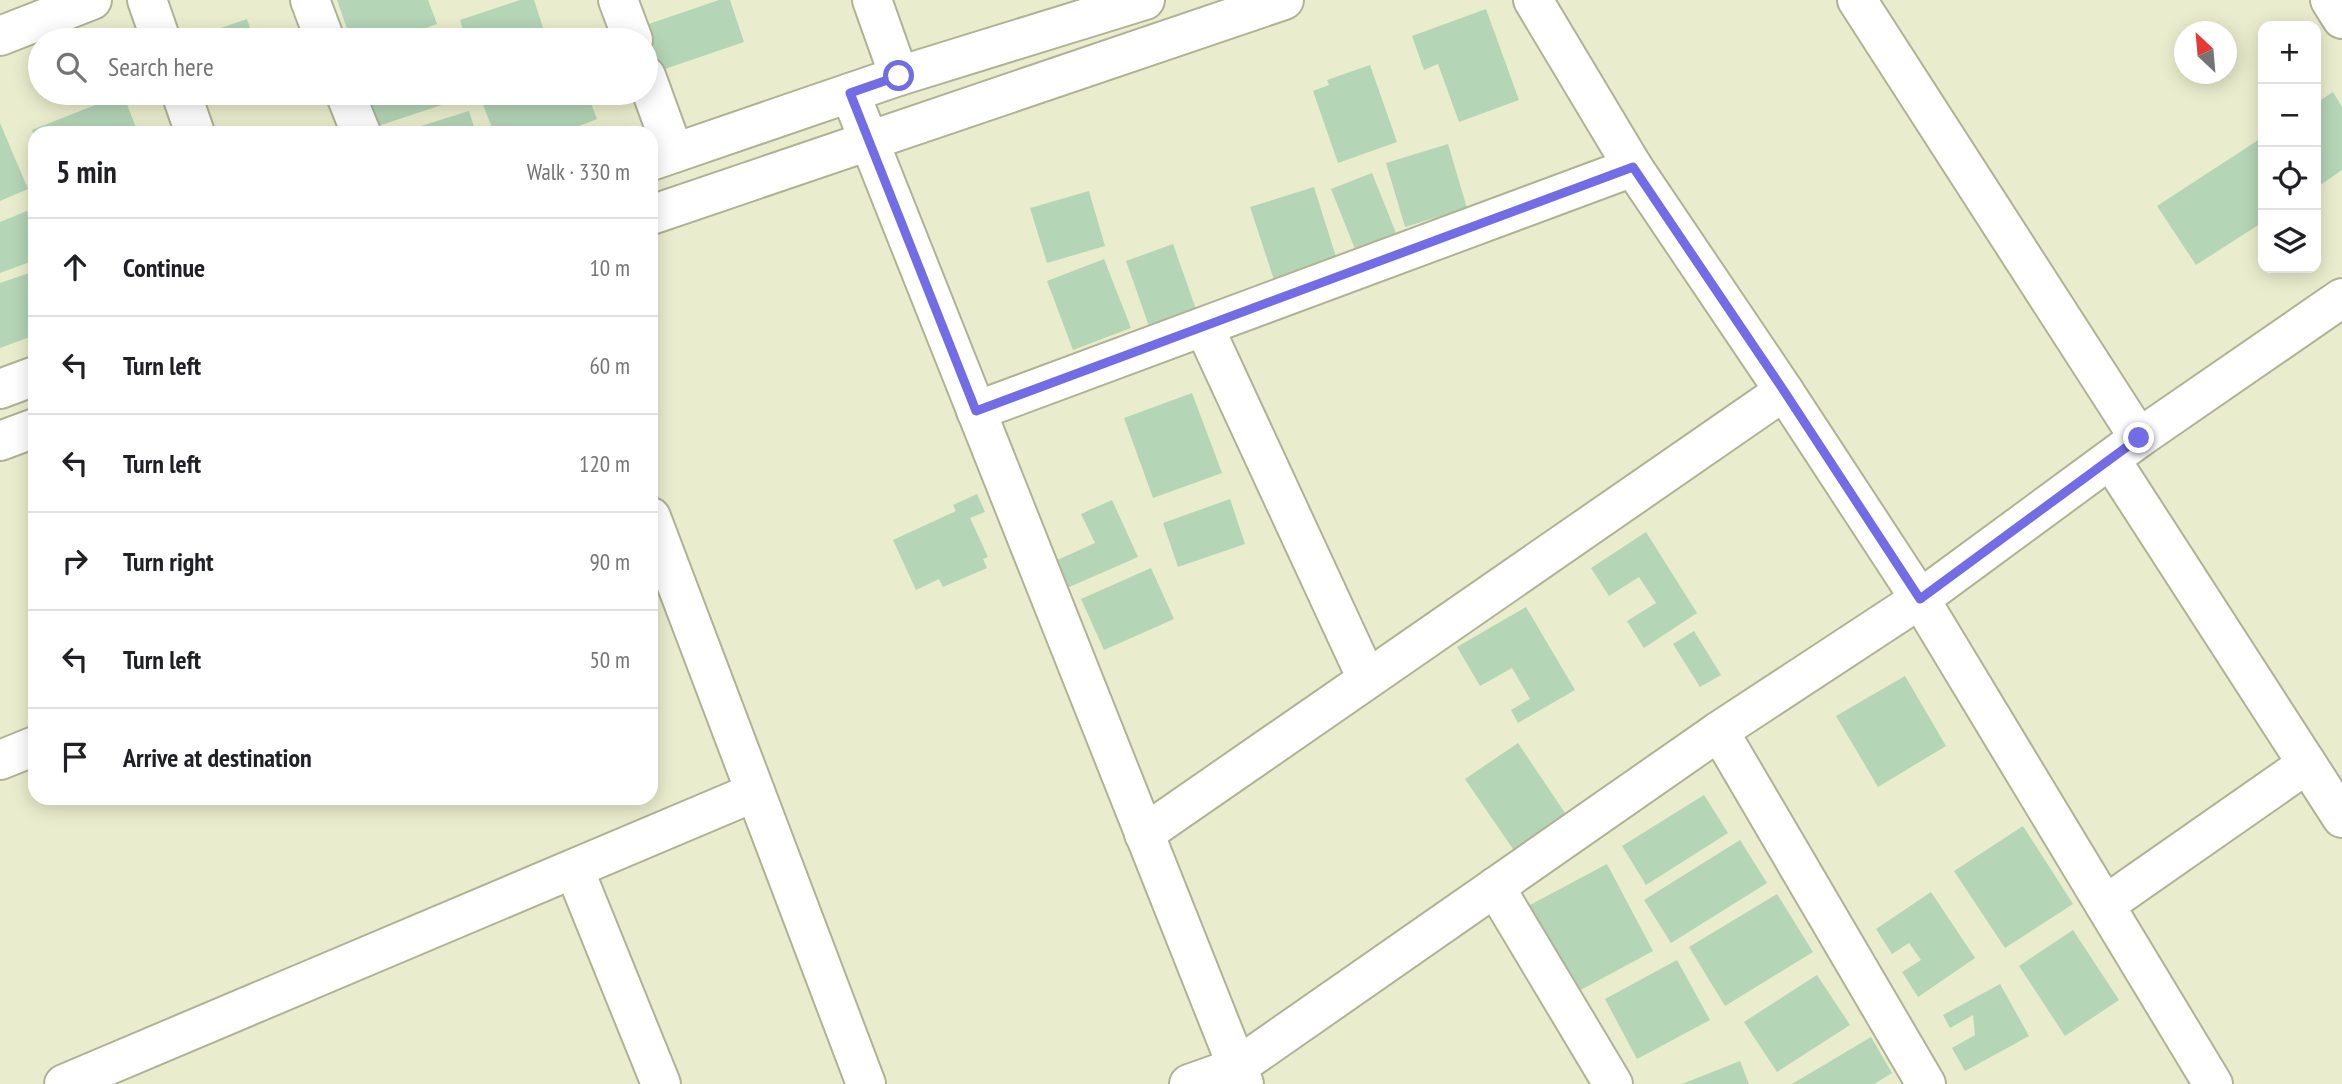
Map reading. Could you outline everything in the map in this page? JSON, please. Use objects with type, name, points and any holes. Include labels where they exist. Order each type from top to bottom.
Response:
[{"type":"street","points":[[0,36],[92,0]]},
{"type":"street","points":[[146,0],[156,28]]},
{"type":"street","points":[[310,0],[321,28]]},
{"type":"street","points":[[618,0],[628,28]]},
{"type":"street","points":[[872,0],[899,76]]},
{"type":"street","points":[[658,137],[662,157],[899,76],[1144,0]]},
{"type":"street","points":[[658,213],[1284,0]]},
{"type":"street","points":[[1533,0],[1633,167],[1920,599],[2213,1084]]},
{"type":"street","points":[[1857,0],[2125,449],[2307,764],[2342,818]]},
{"type":"street","points":[[2330,0],[2342,19]]},
{"type":"street","points":[[850,93],[1240,1075]]},
{"type":"street","points":[[185,105],[193,126]]},
{"type":"street","points":[[350,105],[358,126]]},
{"type":"street","points":[[652,105],[656,126]]},
{"type":"street","points":[[976,411],[1633,167]]},
{"type":"street","points":[[1189,1084],[1240,1075],[1495,887],[1719,731],[1920,599],[2125,449],[2342,298]]},
{"type":"street","points":[[1204,327],[1367,679]]},
{"type":"street","points":[[0,389],[28,379]]},
{"type":"street","points":[[1144,834],[1784,391]]},
{"type":"street","points":[[0,441],[28,431]]},
{"type":"street","points":[[658,536],[866,1084]]},
{"type":"street","points":[[1719,731],[1926,1084]]},
{"type":"street","points":[[0,760],[28,749]]},
{"type":"street","points":[[2105,905],[2307,764]]},
{"type":"street","points":[[64,1084],[755,792]]},
{"type":"street","points":[[574,869],[662,1084]]},
{"type":"street","points":[[1495,887],[1613,1084]]},
{"type":"building","points":[[337,0],[428,0],[437,24],[426,28],[347,28]]},
{"type":"building","points":[[520,0],[534,0],[543,28],[462,28],[460,20]]},
{"type":"building","points":[[719,0],[730,0],[744,42],[658,71],[658,28],[637,28]]},
{"type":"building","points":[[1486,9],[1519,100],[1459,122],[1438,64],[1424,70],[1412,36]]},
{"type":"building","points":[[247,19],[250,28],[221,28]]},
{"type":"building","points":[[1370,65],[1397,142],[1338,163],[1313,91],[1329,85],[1327,80]]},
{"type":"building","points":[[2333,92],[2342,107],[2342,170],[2321,185],[2321,147],[2321,100]]},
{"type":"building","points":[[95,105],[127,105],[135,126],[42,126]]},
{"type":"building","points":[[369,105],[442,105],[378,126]]},
{"type":"building","points":[[483,105],[592,105],[597,119],[579,126],[491,126]]},
{"type":"building","points":[[469,111],[474,126],[421,126]]},
{"type":"building","points":[[0,123],[28,189],[0,201]]},
{"type":"building","points":[[2258,140],[2258,225],[2196,265],[2157,206]]},
{"type":"building","points":[[1448,144],[1467,208],[1405,227],[1386,163]]},
{"type":"building","points":[[1372,173],[1396,233],[1355,249],[1331,189]]},
{"type":"building","points":[[1314,187],[1337,260],[1274,280],[1250,207]]},
{"type":"building","points":[[1089,191],[1105,246],[1047,263],[1030,208]]},
{"type":"building","points":[[27,211],[28,214],[28,263],[0,273],[0,222]]},
{"type":"building","points":[[1173,244],[1197,312],[1150,329],[1126,261]]},
{"type":"building","points":[[1104,259],[1131,328],[1073,350],[1047,281]]},
{"type":"building","points":[[28,273],[28,338],[0,348],[0,283]]},
{"type":"building","points":[[1192,393],[1222,473],[1153,498],[1124,418]]},
{"type":"building","points":[[977,494],[985,512],[970,518],[988,557],[983,559],[987,568],[943,587],[939,579],[916,590],[893,540],[956,511],[953,505]]},
{"type":"building","points":[[1230,499],[1245,544],[1178,567],[1163,523]]},
{"type":"building","points":[[1112,500],[1138,557],[1067,588],[1055,561],[1095,543],[1081,514]]},
{"type":"building","points":[[1646,532],[1697,613],[1644,648],[1627,621],[1656,603],[1639,577],[1609,596],[1591,568]]},
{"type":"building","points":[[1151,568],[1174,619],[1104,650],[1081,599]]},
{"type":"building","points":[[1526,607],[1575,690],[1518,723],[1511,710],[1530,699],[1512,668],[1480,686],[1457,647]]},
{"type":"building","points":[[1694,631],[1721,675],[1700,687],[1673,644]]},
{"type":"building","points":[[1905,676],[1946,746],[1878,787],[1836,716]]},
{"type":"building","points":[[1518,743],[1567,816],[1515,852],[1465,779]]},
{"type":"building","points":[[1704,795],[1728,833],[1646,885],[1622,846]]},
{"type":"building","points":[[2023,826],[2073,904],[2005,948],[1954,871]]},
{"type":"building","points":[[1740,840],[1767,883],[1671,943],[1644,900]]},
{"type":"building","points":[[1607,864],[1653,951],[1577,992],[1530,905]]},
{"type":"building","points":[[1931,892],[1975,958],[1918,997],[1902,972],[1921,960],[1909,943],[1892,954],[1876,929]]},
{"type":"building","points":[[1777,894],[1813,952],[1725,1006],[1689,947]]},
{"type":"building","points":[[2073,930],[2119,1000],[2065,1036],[2019,966]]},
{"type":"building","points":[[1677,960],[1710,1020],[1637,1059],[1605,999]]},
{"type":"building","points":[[1817,975],[1850,1025],[1777,1072],[1744,1022]]},
{"type":"building","points":[[2000,984],[2029,1036],[1965,1071],[1952,1048],[1975,1035],[1973,1015],[1950,1028],[1943,1015]]},
{"type":"building","points":[[1871,1037],[1892,1073],[1874,1084],[1792,1084]]},
{"type":"building","points":[[1740,1061],[1749,1084],[1682,1084]]},
{"type":"route","points":[[899,76],[850,93],[976,411],[1633,167],[1920,599],[2139,438]]}]
